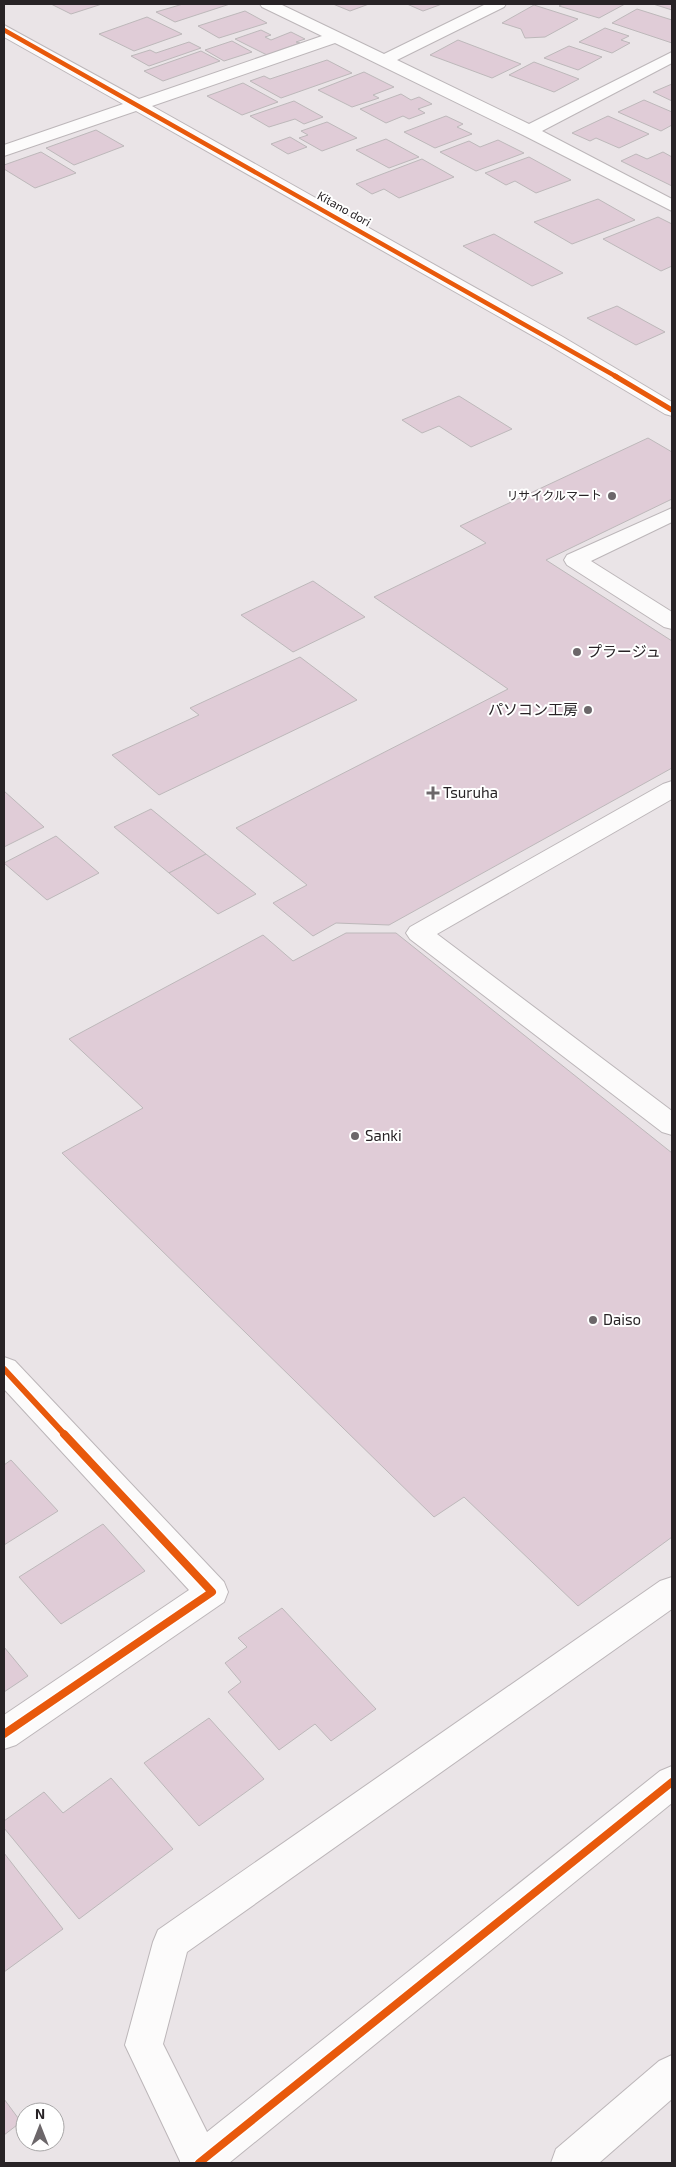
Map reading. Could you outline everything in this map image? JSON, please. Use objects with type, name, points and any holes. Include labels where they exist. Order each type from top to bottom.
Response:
[{"type":"street","points":[[268,4],[529,131],[672,206]]},
{"type":"street","points":[[385,60],[498,4]]},
{"type":"street","name":"Kitano dori","points":[[4,30],[556,342],[672,410]]},
{"type":"street","points":[[4,151],[136,104],[336,37]]},
{"type":"street","points":[[529,131],[668,63]]},
{"type":"street","name":"Kitano dori","points":[[556,342],[672,392]]},
{"type":"street","points":[[672,514],[575,560],[672,622]]},
{"type":"street","points":[[672,789],[419,933],[672,1125]]},
{"type":"street","points":[[4,1369],[212,1592],[4,1734]]},
{"type":"street","points":[[672,1591],[171,1942],[144,2045],[200,2162],[672,1782]]},
{"type":"street","points":[[570,2163],[672,2074]]},
{"type":"building","points":[[51,4],[102,4],[71,14]]},
{"type":"building","points":[[183,4],[230,4],[175,22],[156,12]]},
{"type":"building","points":[[333,4],[369,4],[350,11]]},
{"type":"building","points":[[407,4],[442,4],[423,11]]},
{"type":"building","points":[[563,4],[625,4],[599,18],[559,6]]},
{"type":"building","points":[[653,4],[672,4],[672,10]]},
{"type":"building","points":[[534,5],[578,19],[545,37],[525,38],[521,29],[502,23]]},
{"type":"building","points":[[637,9],[672,20],[672,43],[612,23]]},
{"type":"building","points":[[245,11],[267,23],[219,38],[198,26]]},
{"type":"building","points":[[147,17],[182,34],[134,51],[99,34]]},
{"type":"building","points":[[605,28],[629,36],[621,40],[630,43],[612,53],[579,42]]},
{"type":"building","points":[[261,30],[271,35],[265,37],[271,40],[291,32],[305,39],[296,42],[300,43],[267,55],[235,39]]},
{"type":"building","points":[[458,40],[521,64],[492,78],[430,55]]},
{"type":"building","points":[[232,41],[252,52],[224,61],[205,50]]},
{"type":"building","points":[[189,42],[201,48],[149,66],[131,56],[150,50],[156,53]]},
{"type":"building","points":[[569,46],[602,57],[578,70],[544,58]]},
{"type":"building","points":[[201,51],[220,61],[163,81],[144,71]]},
{"type":"building","points":[[327,60],[352,73],[281,98],[250,81],[264,76],[270,79]]},
{"type":"building","points":[[534,62],[579,79],[554,92],[509,75]]},
{"type":"building","points":[[364,72],[394,87],[373,95],[379,98],[352,107],[318,90]]},
{"type":"building","points":[[243,83],[278,102],[242,115],[207,96]]},
{"type":"building","points":[[672,84],[672,101],[653,92]]},
{"type":"building","points":[[401,94],[411,100],[419,97],[432,104],[418,109],[425,113],[409,119],[403,116],[386,123],[360,109]]},
{"type":"building","points":[[644,100],[672,112],[672,125],[661,131],[618,112]]},
{"type":"building","points":[[294,101],[323,117],[304,124],[295,119],[269,127],[250,116]]},
{"type":"building","points":[[446,116],[463,124],[457,127],[472,134],[435,148],[404,132]]},
{"type":"building","points":[[608,116],[649,134],[619,148],[596,138],[590,141],[572,133]]},
{"type":"building","points":[[327,122],[357,138],[322,151],[299,138],[308,135],[301,131]]},
{"type":"building","points":[[96,130],[124,146],[74,165],[46,148]]},
{"type":"building","points":[[290,137],[307,147],[288,154],[271,144]]},
{"type":"building","points":[[386,139],[419,157],[389,168],[356,150]]},
{"type":"building","points":[[498,140],[524,153],[476,171],[440,152],[469,141],[480,147]]},
{"type":"building","points":[[41,152],[76,173],[35,188],[4,169],[4,165]]},
{"type":"building","points":[[663,152],[672,157],[672,186],[621,161],[636,154],[647,159]]},
{"type":"building","points":[[529,157],[571,180],[536,193],[515,181],[506,185],[485,173]]},
{"type":"building","points":[[422,159],[454,177],[399,198],[384,189],[372,194],[356,184]]},
{"type":"building","points":[[598,199],[635,220],[572,244],[534,222]]},
{"type":"building","points":[[658,217],[672,224],[672,266],[661,271],[603,239]]},
{"type":"building","points":[[494,234],[563,273],[532,286],[463,246]]},
{"type":"building","points":[[617,306],[665,332],[636,345],[587,318]]},
{"type":"building","points":[[459,396],[512,429],[471,447],[439,426],[422,433],[402,420]]},
{"type":"building","points":[[648,438],[672,452],[672,499],[546,560],[672,641],[672,768],[389,925],[336,923],[313,936],[273,903],[307,885],[236,828],[508,689],[374,597],[486,543],[460,526]]},
{"type":"building","points":[[313,581],[365,617],[293,652],[241,615]]},
{"type":"building","points":[[300,657],[357,700],[159,795],[112,755],[199,715],[190,708]]},
{"type":"building","points":[[4,791],[44,827],[4,847]]},
{"type":"building","points":[[151,809],[206,854],[169,873],[114,827]]},
{"type":"building","points":[[56,836],[99,873],[47,900],[4,863]]},
{"type":"building","points":[[206,854],[256,894],[218,914],[169,873]]},
{"type":"building","points":[[346,933],[396,933],[672,1153],[672,1537],[578,1606],[464,1497],[434,1517],[62,1153],[143,1108],[69,1039],[263,935],[293,961]]},
{"type":"building","points":[[11,1460],[58,1511],[4,1545],[4,1465]]},
{"type":"building","points":[[103,1524],[145,1571],[61,1624],[19,1577]]},
{"type":"building","points":[[282,1608],[376,1709],[331,1741],[315,1724],[279,1750],[228,1692],[241,1682],[225,1663],[247,1647],[238,1638]]},
{"type":"building","points":[[4,1647],[28,1676],[4,1692]]},
{"type":"building","points":[[209,1718],[264,1779],[199,1826],[144,1763]]},
{"type":"building","points":[[111,1778],[173,1849],[79,1919],[4,1828],[4,1821],[44,1792],[63,1813]]},
{"type":"building","points":[[4,1853],[63,1929],[4,1972]]},
{"type":"building","points":[[4,2099],[15,2114],[15,2127],[4,2135]]},
{"type":"cycle path","points":[[4,30],[556,341],[672,410]]},
{"type":"cycle path","points":[[4,1369],[212,1592],[4,1734]]},
{"type":"cycle path","points":[[199,2163],[672,1782]]},
{"type":"place","name":"リサイクルマート","points":[[612,496]]},
{"type":"place","name":"プラージュ","points":[[577,652]]},
{"type":"place","name":"パソコン工房","points":[[588,710]]},
{"type":"place","name":"Tsuruha","points":[[433,793]]},
{"type":"place","name":"Sanki","points":[[355,1136]]},
{"type":"place","name":"Daiso","points":[[593,1320]]}]
